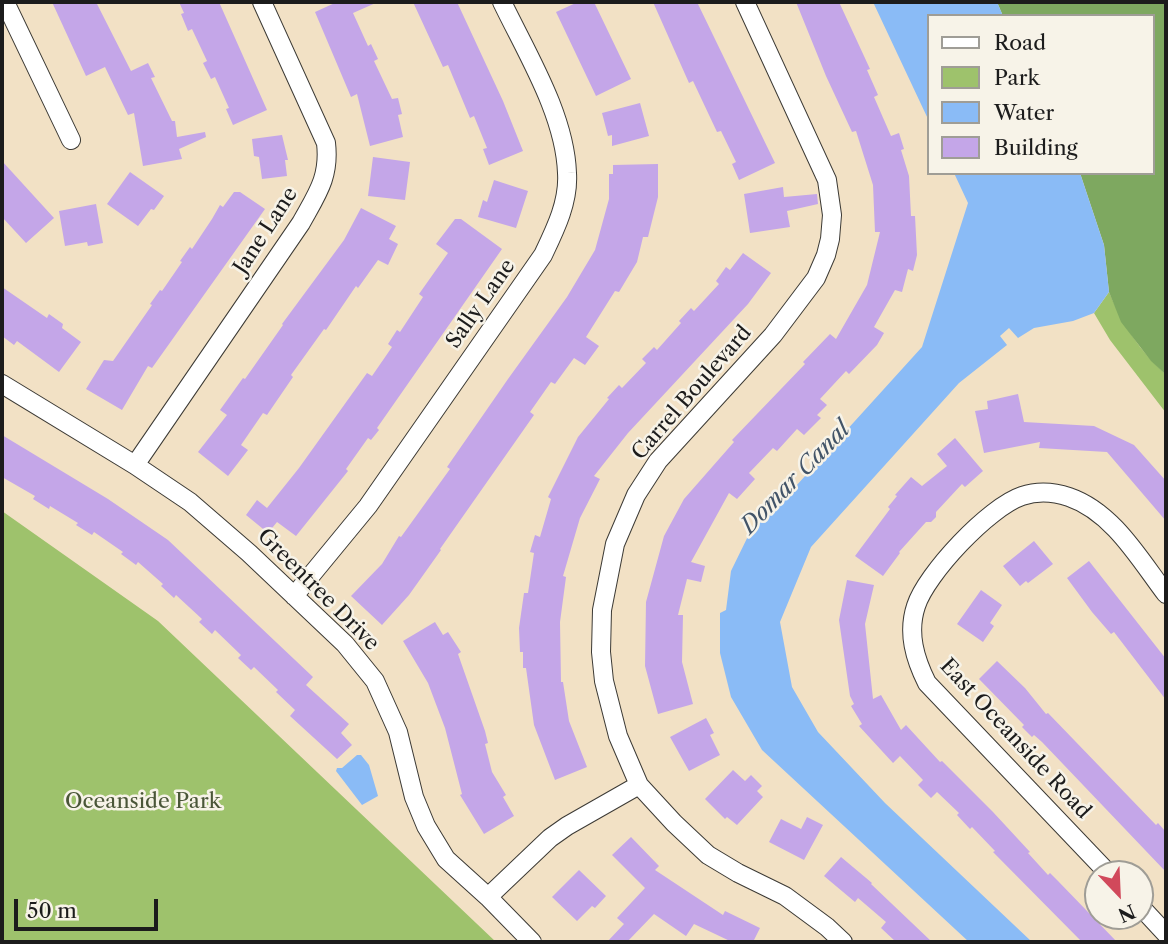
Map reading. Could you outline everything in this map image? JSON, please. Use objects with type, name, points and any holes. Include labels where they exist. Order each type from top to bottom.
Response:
[{"type":"street","points":[[5,2],[71,140]]},
{"type":"street","name":"Jane Lane","points":[[135,465],[301,223],[324,181],[328,161],[326,142],[262,2]]},
{"type":"street","name":"Sally Lane","points":[[294,596],[368,506],[543,255],[558,223],[568,173],[562,135],[551,105],[502,2]]},
{"type":"street","name":"Carrel Boulevard","points":[[745,2],[827,180],[832,215],[827,255],[816,278],[773,335],[658,461],[636,495],[615,544],[602,610],[602,662],[612,715],[639,785],[690,840],[708,855],[737,873],[785,896],[843,942]]},
{"type":"street","name":"Greentree Drive","points":[[2,384],[190,502],[249,552],[345,644],[374,681],[398,733],[414,797],[426,826],[446,859],[532,942]]},
{"type":"street","name":"East Oceanside Road","points":[[1096,860],[927,683],[916,662],[912,641],[915,608],[925,585],[982,523],[1000,507],[1022,496],[1041,493],[1070,498],[1090,507],[1116,530],[1166,594]]},
{"type":"street","points":[[488,897],[567,825],[639,785]]},
{"type":"street","points":[[1154,921],[1166,934]]},
{"type":"green space","points":[[997,2],[1166,2],[1166,375],[1151,361],[1121,322],[1109,292],[1104,245],[1081,175],[1154,175],[1154,14],[1002,14]]},
{"type":"green space","points":[[1109,292],[1133,336],[1166,375],[1166,413],[1110,340],[1094,313]]},
{"type":"green space","name":"Oceanside Park","points":[[2,511],[158,621],[496,942],[2,942]]},
{"type":"water","points":[[873,2],[997,2],[1002,14],[926,14],[926,115]]},
{"type":"water","points":[[955,175],[1081,175],[1104,245],[1109,292],[1094,313],[1073,321],[1034,328],[1018,338],[1009,328],[1000,336],[1007,345],[959,383],[811,547],[780,622],[792,687],[818,732],[885,803],[1032,942],[969,942],[762,750],[731,697],[720,653],[720,613],[726,610],[731,571],[754,524],[786,497],[922,347],[968,203]]},
{"type":"water","points":[[357,755],[361,755],[369,765],[378,796],[362,805],[336,771]]},
{"type":"building","points":[[52,2],[96,2],[131,71],[148,63],[155,77],[151,78],[172,121],[175,121],[177,137],[205,132],[206,137],[179,149],[182,159],[143,166],[134,113],[128,115],[105,67],[86,76]]},
{"type":"building","points":[[179,2],[219,2],[267,110],[233,125],[226,109],[229,108],[215,77],[211,79],[203,63],[207,61],[192,29],[188,31]]},
{"type":"building","points":[[337,2],[378,2],[353,13],[368,46],[371,44],[378,59],[374,61],[392,99],[398,98],[402,114],[398,115],[403,137],[370,146],[357,94],[351,97],[315,12]]},
{"type":"building","points":[[413,2],[457,2],[523,151],[489,165],[483,149],[487,148],[474,116],[470,118],[448,65],[443,67]]},
{"type":"building","points":[[578,2],[594,2],[631,79],[596,96],[556,12]]},
{"type":"building","points":[[653,2],[697,2],[775,163],[739,180],[732,164],[736,162],[721,131],[717,132],[693,81],[689,83]]},
{"type":"building","points":[[796,2],[839,2],[870,69],[867,70],[878,95],[874,97],[891,136],[899,133],[904,149],[901,150],[909,176],[917,255],[913,271],[908,269],[902,292],[895,290],[874,327],[884,333],[877,345],[849,374],[846,371],[820,399],[827,405],[817,415],[821,418],[804,435],[797,429],[777,451],[773,448],[749,473],[755,479],[737,499],[729,493],[691,562],[705,566],[701,582],[687,579],[678,615],[683,615],[682,662],[693,704],[658,714],[645,666],[646,602],[664,536],[684,499],[734,442],[732,440],[830,334],[836,339],[867,285],[880,232],[875,232],[873,185],[856,131],[852,132]]},
{"type":"building","points":[[640,103],[649,136],[612,146],[612,135],[608,136],[602,113]]},
{"type":"building","points":[[282,135],[288,160],[285,160],[287,176],[262,179],[259,157],[254,156],[252,139]]},
{"type":"building","points":[[373,157],[410,162],[405,200],[368,196]]},
{"type":"building","points":[[2,161],[54,218],[26,243],[2,217]]},
{"type":"building","points":[[658,164],[658,197],[648,237],[643,237],[637,262],[619,292],[615,291],[586,337],[599,346],[585,365],[574,358],[555,384],[551,382],[530,412],[534,415],[441,550],[409,595],[382,625],[351,596],[382,564],[567,297],[595,250],[609,199],[609,174],[613,174],[613,165]]},
{"type":"building","points":[[130,172],[164,196],[138,226],[107,204]]},
{"type":"building","points":[[494,180],[528,191],[516,228],[478,217],[483,200],[487,202]]},
{"type":"building","points":[[783,187],[784,197],[817,194],[818,204],[787,211],[790,227],[750,233],[744,194]]},
{"type":"building","points":[[234,192],[240,192],[265,209],[152,368],[148,366],[122,410],[86,389],[104,360],[113,361],[220,205],[223,207]]},
{"type":"building","points":[[96,204],[103,243],[88,246],[87,242],[65,246],[59,211]]},
{"type":"building","points":[[361,208],[396,226],[389,239],[398,244],[388,265],[378,260],[358,288],[356,286],[291,375],[293,377],[267,415],[263,413],[241,445],[248,450],[228,476],[198,452],[227,415],[220,410],[344,240]]},
{"type":"building","points":[[455,219],[461,219],[502,249],[377,428],[379,430],[371,440],[368,438],[346,469],[348,471],[296,536],[277,522],[268,533],[246,515],[257,500],[267,508],[367,373],[372,376],[392,347],[388,344],[397,330],[400,332],[423,297],[419,294],[448,253],[436,244]]},
{"type":"building","points":[[743,253],[771,273],[748,304],[628,433],[594,476],[600,479],[580,518],[563,576],[566,577],[560,622],[561,682],[569,721],[587,767],[555,780],[534,725],[526,668],[523,668],[523,652],[520,652],[519,628],[534,553],[530,552],[535,535],[540,537],[551,499],[548,497],[578,437],[609,399],[607,398],[619,385],[622,388],[646,363],[642,359],[654,347],[657,350],[691,308],[694,311],[719,284],[716,281],[726,267],[730,270]]},
{"type":"building","points":[[2,287],[47,318],[49,314],[81,342],[59,372],[17,341],[14,345],[2,336]]},
{"type":"building","points":[[1018,394],[1024,422],[1094,426],[1134,445],[1166,481],[1166,521],[1107,452],[1039,448],[1040,442],[984,453],[975,411],[988,409],[987,401]]},
{"type":"building","points":[[2,435],[108,499],[168,540],[313,677],[306,685],[349,724],[341,733],[352,745],[337,759],[290,716],[295,710],[276,692],[278,690],[254,667],[251,670],[238,658],[241,655],[215,630],[212,634],[199,622],[202,619],[176,595],[174,598],[161,586],[163,584],[138,562],[136,565],[121,554],[123,552],[94,532],[92,535],[76,525],[78,523],[50,506],[49,509],[33,499],[35,496],[2,477]]},
{"type":"building","points":[[955,438],[983,471],[965,487],[962,484],[936,512],[936,517],[931,522],[926,522],[899,552],[883,576],[855,556],[890,509],[888,507],[897,496],[895,495],[911,477],[922,486],[947,466],[937,454]]},
{"type":"building","points":[[1034,541],[1053,564],[1020,586],[1003,566]]},
{"type":"building","points":[[1089,561],[1166,659],[1166,700],[1114,632],[1111,634],[1067,578]]},
{"type":"building","points":[[847,580],[874,585],[865,624],[873,699],[881,695],[901,730],[906,725],[940,762],[993,812],[1048,875],[1050,873],[1084,908],[1084,930],[1105,930],[1117,942],[1082,942],[993,852],[995,851],[972,827],[970,829],[957,815],[959,813],[937,792],[931,798],[918,785],[923,780],[900,756],[893,763],[859,726],[862,724],[851,706],[854,704],[850,696],[839,620]]},
{"type":"building","points":[[981,590],[1002,605],[990,623],[994,626],[983,642],[957,624]]},
{"type":"building","points":[[435,622],[443,635],[448,632],[461,652],[458,654],[485,731],[488,743],[485,744],[492,772],[506,795],[503,797],[514,816],[484,834],[460,795],[462,794],[445,728],[428,683],[403,641]]},
{"type":"building","points":[[997,661],[1025,688],[1046,714],[1048,713],[1156,825],[1158,823],[1166,832],[1166,872],[1042,742],[1022,727],[1024,725],[979,679]]},
{"type":"building","points":[[706,718],[714,733],[710,735],[720,755],[689,771],[670,737]]},
{"type":"building","points":[[733,770],[745,781],[751,775],[762,786],[757,791],[763,797],[737,825],[727,817],[725,819],[705,799]]},
{"type":"building","points":[[807,817],[823,825],[804,860],[769,842],[781,819],[801,829]]},
{"type":"building","points":[[631,837],[659,866],[655,870],[723,915],[725,911],[760,928],[753,942],[732,942],[694,924],[686,936],[654,914],[627,942],[607,942],[624,924],[617,918],[645,888],[612,855]]},
{"type":"building","points":[[841,857],[872,883],[932,942],[896,942],[881,928],[886,922],[858,898],[855,902],[824,876]]},
{"type":"building","points":[[579,870],[606,896],[577,921],[552,897]]},
{"type":"water label","name":"Domar Canal","points":[[796,478]]}]
